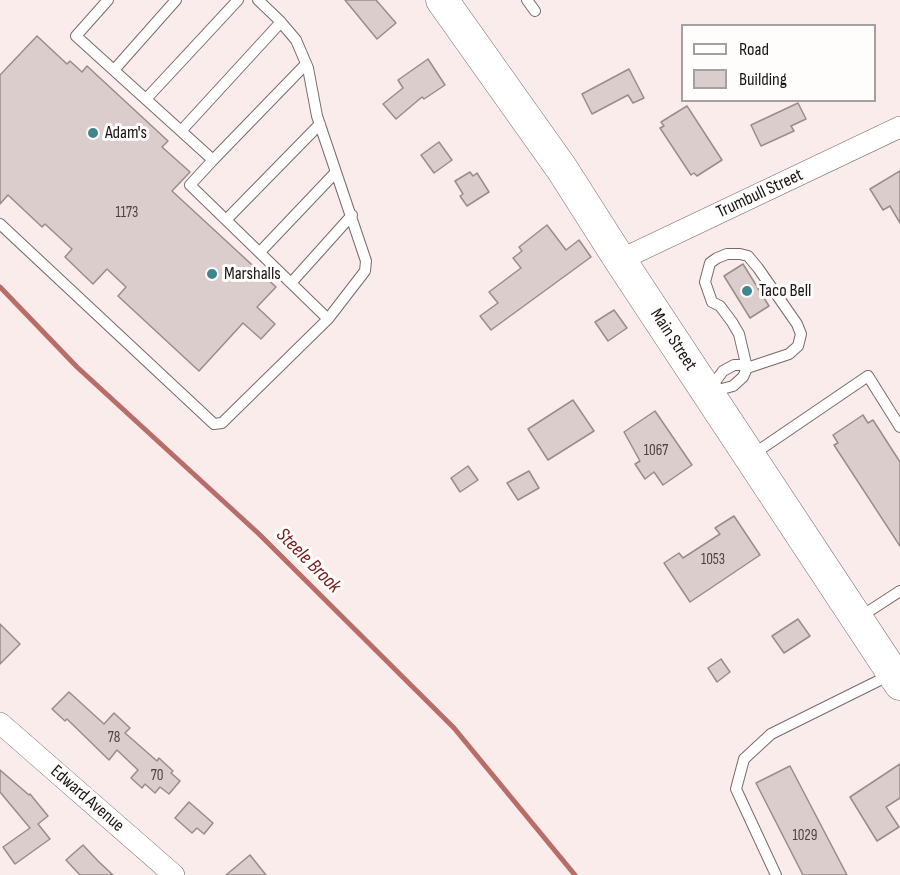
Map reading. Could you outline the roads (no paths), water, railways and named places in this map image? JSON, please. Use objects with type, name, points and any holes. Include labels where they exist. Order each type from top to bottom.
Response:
[{"type":"main road","name":"Main Street","points":[[442,0],[562,169],[707,393],[891,666]]},
{"type":"street","name":"Trumbull Street","points":[[620,261],[900,127]]},
{"type":"street","name":"Edward Avenue","points":[[0,723],[174,875]]},
{"type":"lane","points":[[108,0],[76,36],[213,160]]},
{"type":"lane","points":[[114,70],[176,0]]},
{"type":"lane","points":[[146,99],[238,0]]},
{"type":"lane","points":[[0,224],[214,424],[222,423],[328,319],[365,271],[366,261],[320,124],[306,64],[296,40],[258,0]]},
{"type":"lane","points":[[527,0],[535,10]]},
{"type":"lane","points":[[181,130],[281,22]]},
{"type":"lane","points":[[306,64],[190,184],[328,319]]},
{"type":"lane","points":[[226,220],[320,124]]},
{"type":"lane","points":[[260,252],[336,172]]},
{"type":"lane","points":[[291,283],[352,216]]},
{"type":"lane","points":[[707,393],[723,371],[734,365],[747,368],[789,354],[798,346],[801,334],[797,324],[748,256],[727,254],[717,258],[711,263],[705,282],[712,302],[726,314],[739,334],[747,368],[743,377],[733,386],[707,393]]},
{"type":"lane","points":[[750,457],[868,376],[900,427]]},
{"type":"lane","points":[[858,618],[900,591]]},
{"type":"lane","points":[[776,875],[736,789],[744,759],[771,734],[891,666]]},
{"type":"waterway","name":"Steele Brook","points":[[0,287],[77,367],[259,534],[454,728],[575,875]]},
{"type":"place","name":"Adam's","points":[[93,133]]},
{"type":"place","name":"Marshalls","points":[[212,274]]},
{"type":"place","name":"Taco Bell","points":[[747,291]]}]
